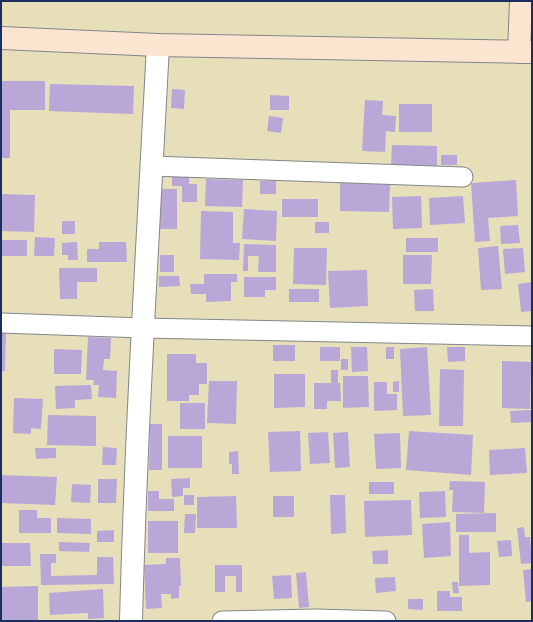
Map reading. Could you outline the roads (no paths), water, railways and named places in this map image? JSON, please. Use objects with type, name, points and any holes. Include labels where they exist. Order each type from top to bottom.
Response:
[{"type":"main road","points":[[1,38],[158,45],[526,52],[521,1]]},
{"type":"street","points":[[131,621],[143,328],[158,45]]},
{"type":"street","points":[[152,166],[463,177]]},
{"type":"street","points":[[1,323],[143,328],[532,336]]},
{"type":"street","points":[[222,621],[316,619],[386,621]]}]
